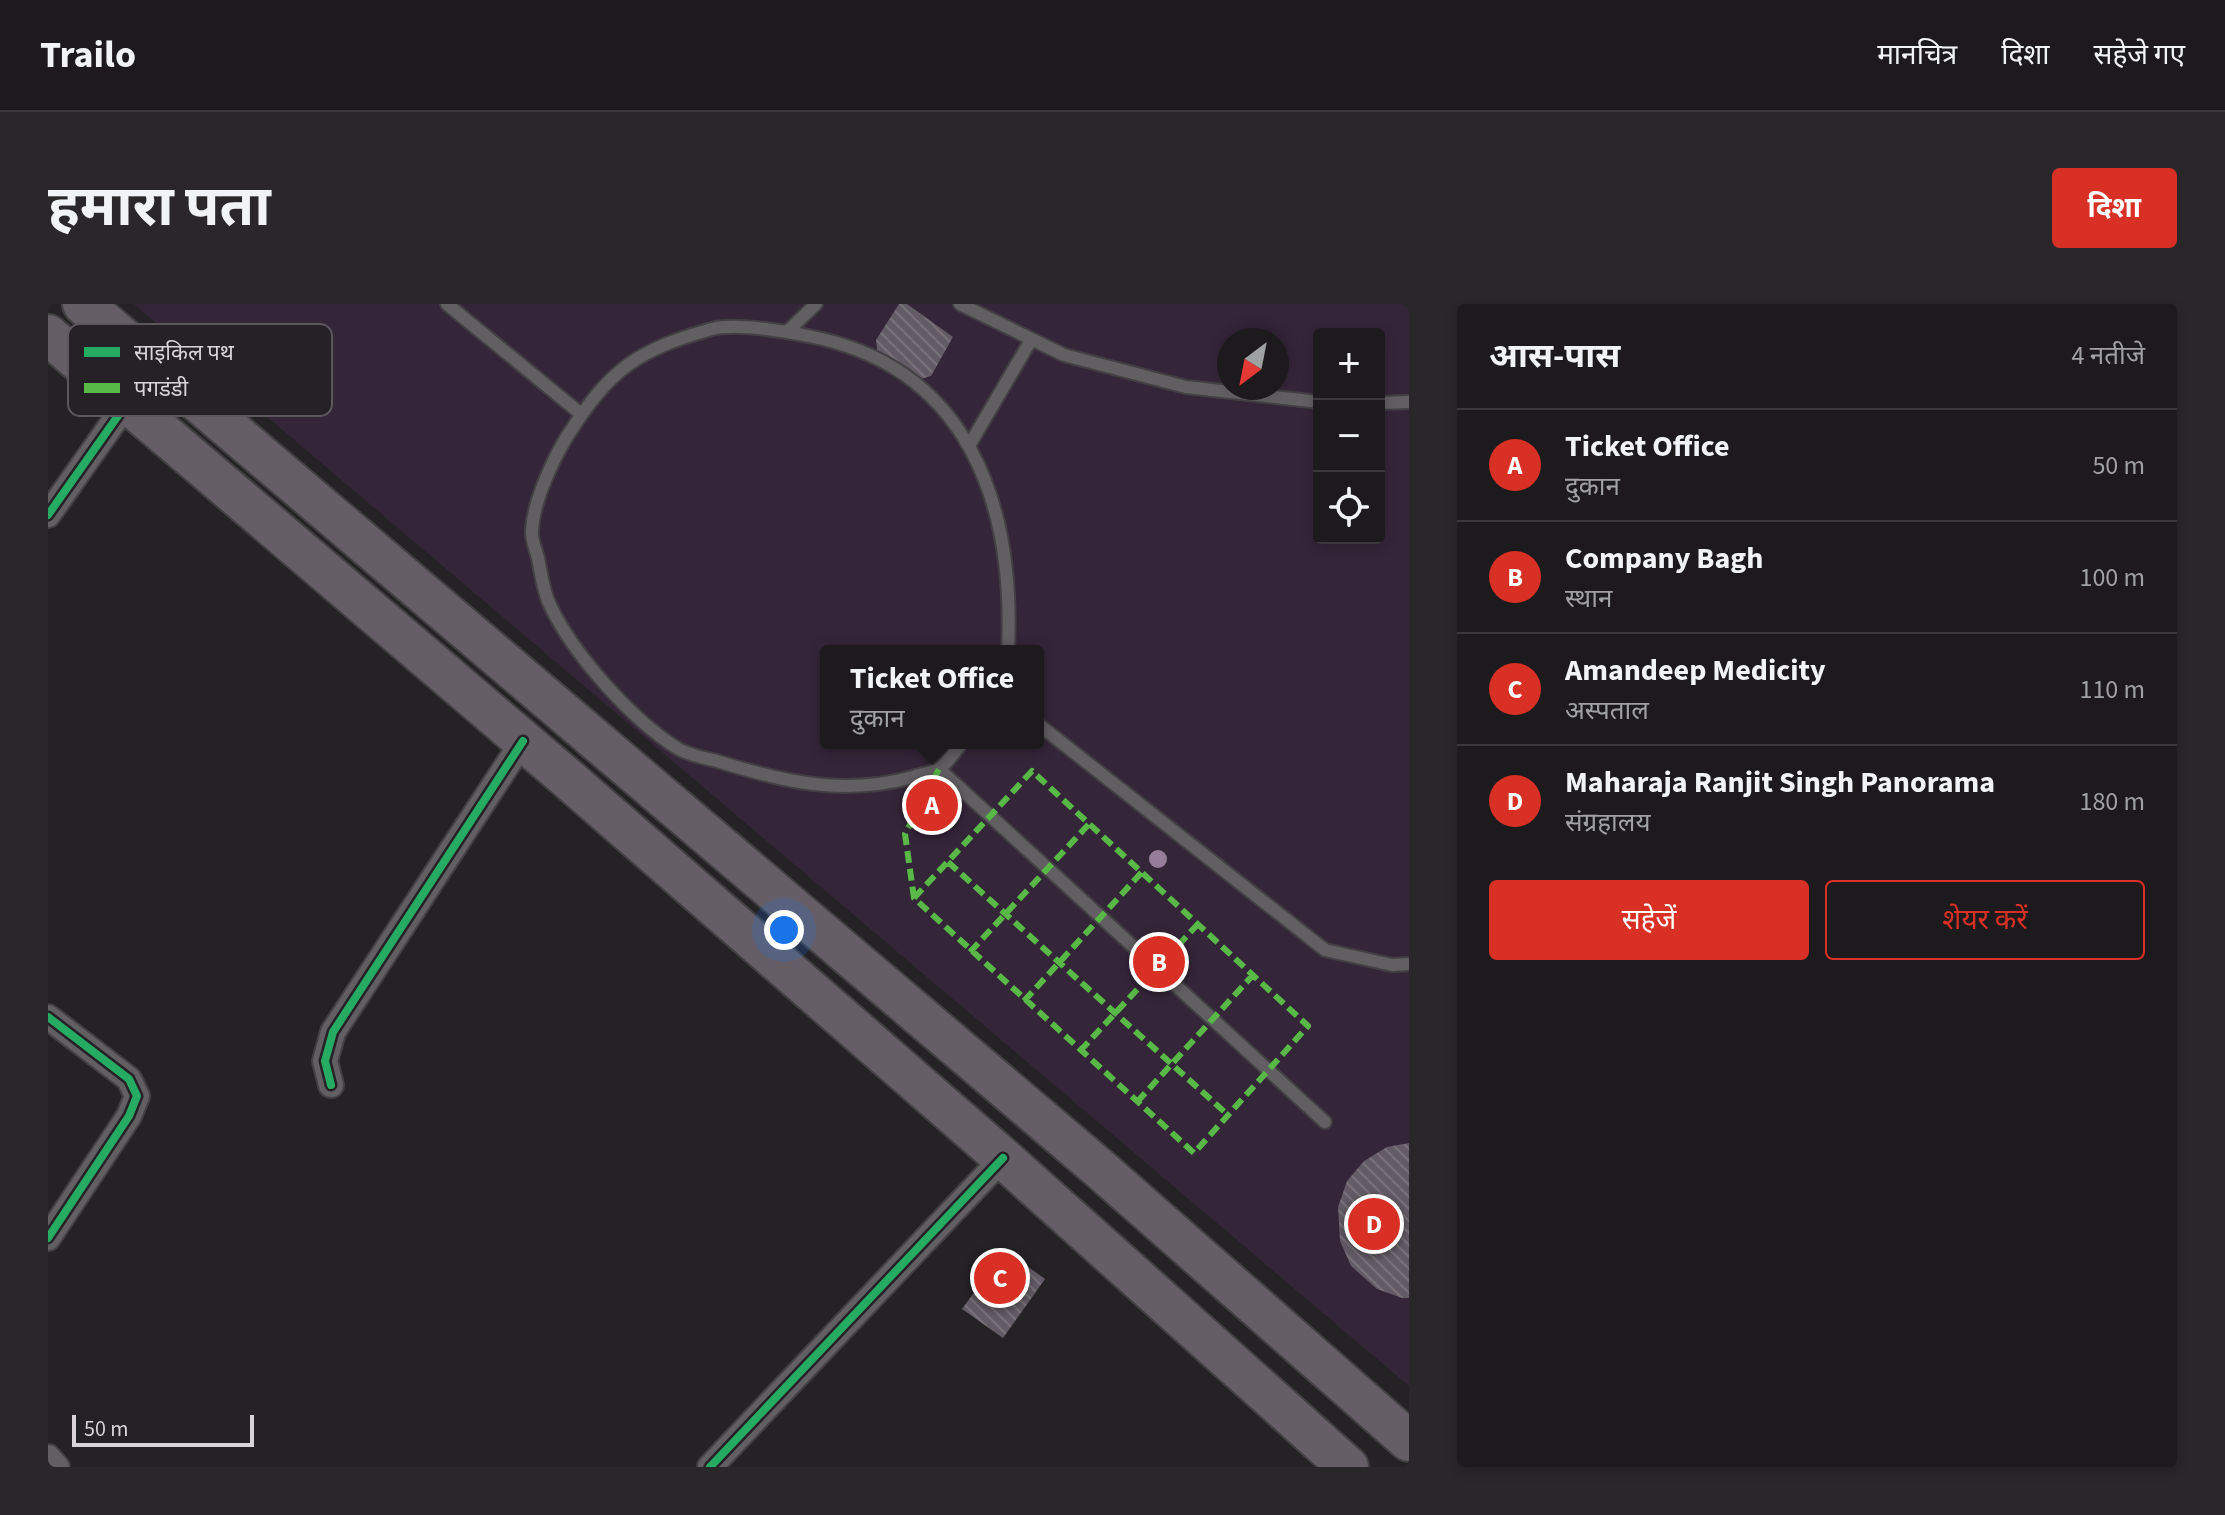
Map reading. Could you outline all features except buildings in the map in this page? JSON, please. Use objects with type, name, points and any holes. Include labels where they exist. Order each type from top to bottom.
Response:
[{"type":"main road","points":[[83,304],[106,324]]},
{"type":"main road","points":[[48,335],[68,352]]},
{"type":"main road","points":[[142,416],[567,778],[1003,1158],[1348,1467]]},
{"type":"main road","points":[[214,416],[1088,1159],[1409,1441]]},
{"type":"street","points":[[48,515],[118,416]]},
{"type":"street","points":[[331,1085],[325,1061],[333,1032],[523,741]]},
{"type":"street","points":[[567,778],[598,744]]},
{"type":"street","points":[[48,1017],[129,1079],[137,1096],[129,1116],[48,1238]]},
{"type":"street","points":[[710,1467],[1003,1158]]},
{"type":"street","points":[[48,1457],[57,1467]]},
{"type":"lane","points":[[447,304],[581,414]]},
{"type":"lane","points":[[787,332],[816,304]]},
{"type":"lane","points":[[960,304],[1064,355],[1186,387],[1313,401]]},
{"type":"lane","points":[[957,749],[939,769],[882,783],[846,786],[790,783],[679,750],[630,708],[582,655],[549,603],[532,532],[552,460],[581,414],[617,372],[650,348],[718,327],[787,332],[842,342],[893,365],[936,400],[970,444],[997,515],[1010,597],[1008,645]]},
{"type":"lane","points":[[970,444],[1031,340]]},
{"type":"lane","points":[[1385,403],[1409,402]]},
{"type":"lane","points":[[1044,729],[1325,950],[1392,965],[1409,964]]},
{"type":"lane","points":[[939,769],[1325,1122]]},
{"type":"shaded area","points":[[134,304],[1409,304],[1409,1386],[266,416],[332,416],[332,324],[158,324]]},
{"type":"marked path","points":[[914,898],[1032,771],[1308,1026],[1194,1153],[914,898],[905,834],[939,769]]},
{"type":"marked path","points":[[970,952],[1089,824]]},
{"type":"marked path","points":[[948,862],[1228,1115]]},
{"type":"marked path","points":[[1024,1001],[1142,872]]},
{"type":"marked path","points":[[1080,1051],[1198,924]]},
{"type":"marked path","points":[[1137,1102],[1253,975]]},
{"type":"cycle path","points":[[48,515],[118,416]]},
{"type":"cycle path","points":[[331,1085],[325,1061],[333,1032],[523,741]]},
{"type":"cycle path","points":[[48,1017],[129,1079],[137,1096],[129,1116],[48,1238]]},
{"type":"cycle path","points":[[710,1467],[1003,1158]]},
{"type":"place","name":"Ticket Office","points":[[932,805]]},
{"type":"place","name":"Company Bagh","points":[[1159,962]]},
{"type":"place","name":"Maharaja Ranjit Singh Panorama","points":[[1374,1224]]},
{"type":"place","name":"Amandeep Medicity","points":[[1000,1278]]}]
